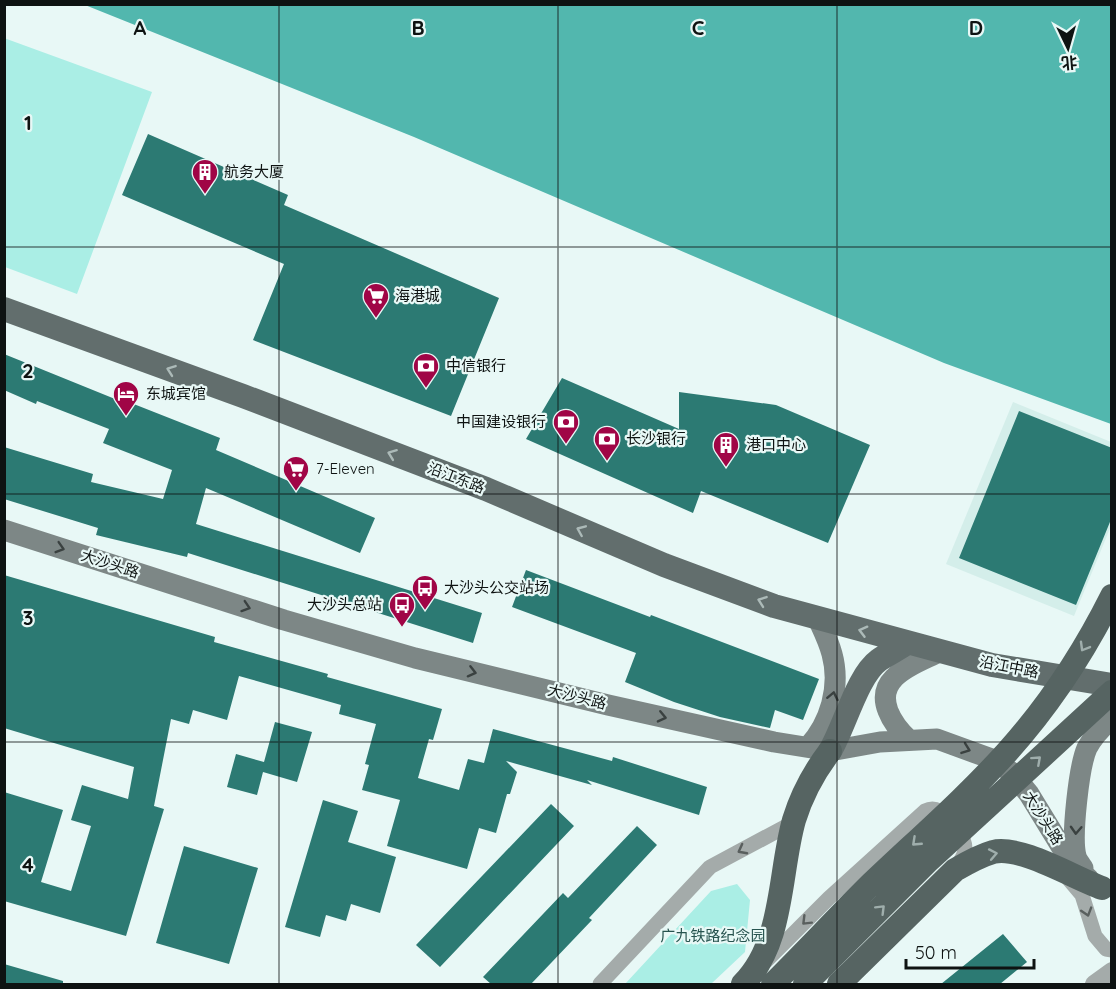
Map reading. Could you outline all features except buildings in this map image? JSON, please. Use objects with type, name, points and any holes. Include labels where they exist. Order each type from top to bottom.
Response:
[{"type":"highway","points":[[760,982],[868,887],[962,799],[1020,738],[1052,698],[1112,596]]},
{"type":"highway","points":[[805,984],[927,862],[1112,692]]},
{"type":"highway","points":[[760,982],[794,822],[813,773],[819,749]]},
{"type":"highway","points":[[839,984],[955,870],[995,851],[1013,852],[1034,858],[1107,890]]},
{"type":"main road","name":"沿江东路","points":[[4,309],[243,396],[486,489],[664,565],[774,606],[908,643]]},
{"type":"main road","name":"大沙头路","points":[[4,531],[415,658],[608,705],[774,742],[819,749],[909,740],[937,739],[948,742],[992,759],[1011,772],[1029,794],[1070,861],[1081,873],[1107,890]]},
{"type":"main road","points":[[818,619],[832,653],[836,671],[835,690],[828,716],[819,735],[819,749]]},
{"type":"main road","points":[[819,749],[839,736],[866,674],[878,661],[908,643]]},
{"type":"main road","name":"沿江中路","points":[[908,643],[992,665],[1112,685]]},
{"type":"main road","points":[[909,740],[898,730],[890,717],[885,702],[887,688],[894,678],[939,652]]},
{"type":"main road","points":[[1107,890],[1083,868],[1076,856],[1075,836],[1080,768],[1088,747],[1103,726],[1112,719]]},
{"type":"street","points":[[760,982],[837,891],[924,810],[939,811],[956,828],[963,839],[965,848],[963,858],[955,870]]},
{"type":"street","points":[[600,984],[710,867],[794,822]]},
{"type":"street","points":[[1062,872],[1082,895],[1095,936],[1106,949],[1112,950]]},
{"type":"street","points":[[1094,984],[1112,971]]},
{"type":"shaded area","points":[[85,5],[1111,5],[1111,424],[944,363],[414,137]]},
{"type":"shaded area","points":[[1013,402],[1111,442],[1111,526],[1074,616],[946,564]]},
{"type":"green space","points":[[4,38],[152,92],[77,294],[5,267]]},
{"type":"green space","name":"广九铁路纪念园","points":[[737,884],[750,900],[745,952],[711,984],[625,984],[711,891]]},
{"type":"place","name":"航务大厦","points":[[205,195]]},
{"type":"place","name":"海港城","points":[[376,319]]},
{"type":"place","name":"中信银行","points":[[426,389]]},
{"type":"place","name":"东城宾馆","points":[[126,417]]},
{"type":"place","name":"中国建设银行","points":[[566,445]]},
{"type":"place","name":"长沙银行","points":[[607,462]]},
{"type":"place","name":"港口中心","points":[[726,468]]},
{"type":"place","name":"7-Eleven","points":[[296,492]]},
{"type":"place","name":"大沙头公交站场","points":[[425,611]]},
{"type":"place","name":"大沙头总站","points":[[402,628]]}]
